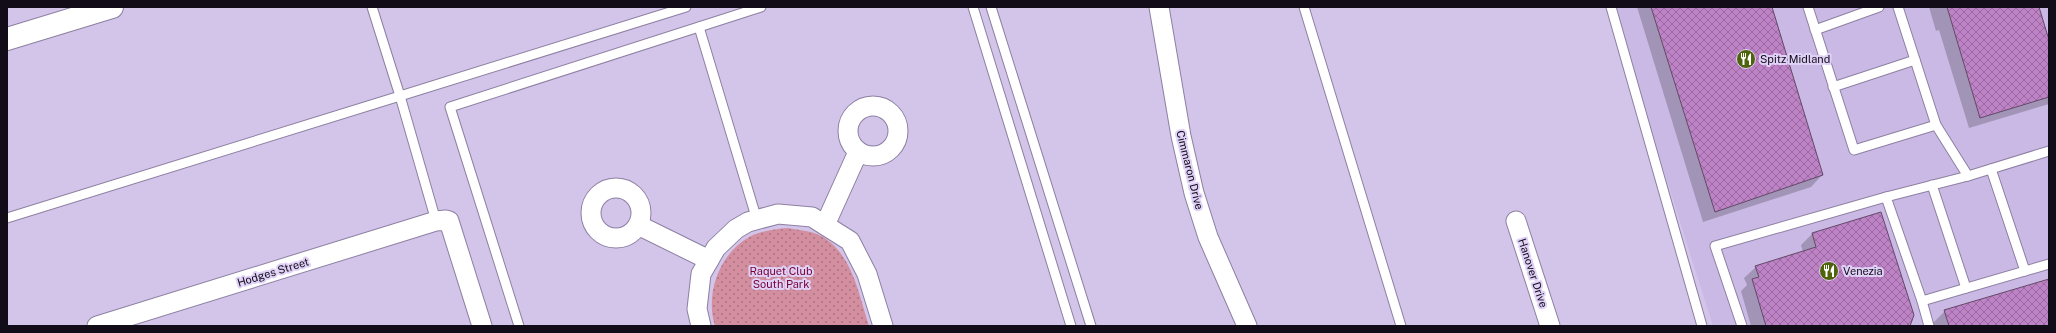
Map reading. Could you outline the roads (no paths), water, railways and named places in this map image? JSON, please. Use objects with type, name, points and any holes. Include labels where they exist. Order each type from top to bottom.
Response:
[{"type":"main road","points":[[7,39],[112,7]]},
{"type":"street","name":"Cimmaron Drive","points":[[1159,7],[1181,136],[1194,193],[1208,238],[1247,326]]},
{"type":"street","points":[[825,225],[858,152]]},
{"type":"street","points":[[701,326],[697,309],[701,274],[716,248],[736,229],[757,220],[778,214],[812,217],[850,241],[856,250],[867,274],[883,326]]},
{"type":"street","points":[[442,221],[482,326]]},
{"type":"street","name":"Hodges Street","points":[[97,326],[442,221]]},
{"type":"street","name":"Hanover Drive","points":[[1516,221],[1550,326]]},
{"type":"street","points":[[638,226],[709,260]]},
{"type":"lane","points":[[372,7],[442,221]]},
{"type":"lane","points":[[7,218],[686,7]]},
{"type":"lane","points":[[518,326],[450,107],[761,7]]},
{"type":"lane","points":[[973,7],[1071,326]]},
{"type":"lane","points":[[991,7],[1091,326]]},
{"type":"lane","points":[[1304,7],[1401,326]]},
{"type":"lane","points":[[1611,7],[1702,326]]},
{"type":"lane","points":[[1808,7],[1854,150],[1936,125]]},
{"type":"lane","points":[[1815,30],[1879,7]]},
{"type":"lane","points":[[1898,7],[1936,125],[1968,176]]},
{"type":"lane","points":[[699,27],[757,220]]},
{"type":"lane","points":[[1833,87],[1915,60]]},
{"type":"lane","points":[[1742,326],[1715,246],[2048,153]]},
{"type":"lane","points":[[1991,169],[2026,271]]},
{"type":"lane","points":[[1932,185],[1966,288]]},
{"type":"lane","points":[[1886,197],[1922,301],[1929,326]]},
{"type":"lane","points":[[1922,301],[2049,264]]},
{"type":"place","name":"Spitz Midland","points":[[1746,59]]},
{"type":"place","name":"Venezia","points":[[1829,271]]},
{"type":"park label","name":"Raquet Club South Park","points":[[781,277]]}]
